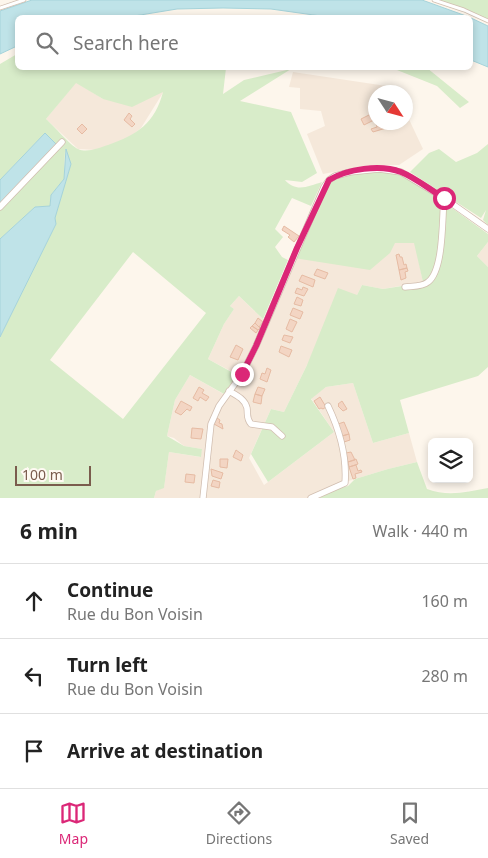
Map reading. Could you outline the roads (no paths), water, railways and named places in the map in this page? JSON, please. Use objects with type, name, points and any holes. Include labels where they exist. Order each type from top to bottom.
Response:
[{"type":"street","points":[[0,207],[62,142]]},
{"type":"street","points":[[203,498],[211,424],[219,406],[242,374],[256,346],[300,240],[329,180],[335,176],[367,169],[390,169],[401,172],[444,198],[488,229]]},
{"type":"street","points":[[405,287],[427,284],[434,276],[438,261],[444,198]]},
{"type":"street","points":[[229,391],[240,397],[244,402],[248,421],[251,424],[272,427],[282,436]]},
{"type":"street","points":[[311,498],[345,483],[345,459],[335,422],[328,406]]},
{"type":"lane","points":[[0,8],[24,0]]},
{"type":"lane","points":[[434,0],[464,10],[488,21]]},
{"type":"water","points":[[32,0],[422,0],[463,15],[314,15],[271,9],[223,8],[177,9],[140,15],[15,15],[15,47],[0,54],[0,11]]},
{"type":"water","points":[[473,19],[488,26],[488,67],[473,61]]},
{"type":"water","points":[[45,133],[56,144],[0,205],[0,180]]},
{"type":"water","points":[[66,149],[71,164],[55,218],[56,224],[0,337],[0,239],[35,207],[50,206],[51,195],[64,179]]}]
